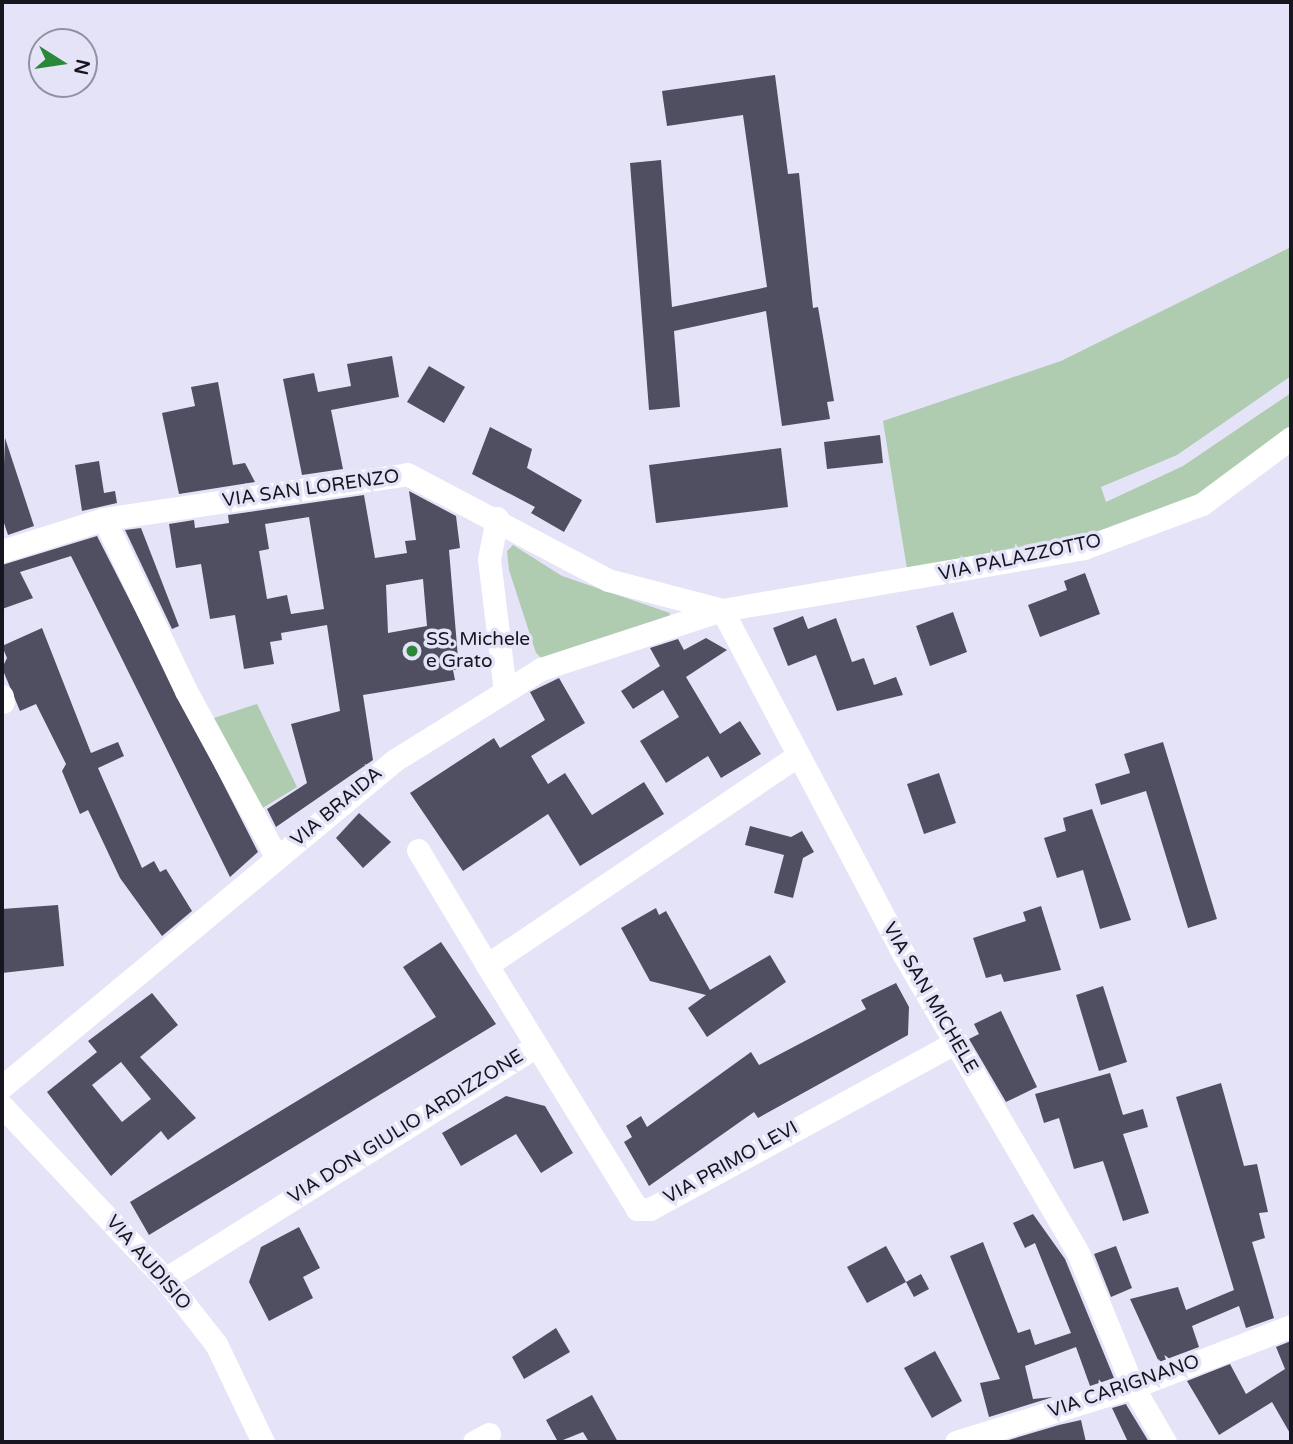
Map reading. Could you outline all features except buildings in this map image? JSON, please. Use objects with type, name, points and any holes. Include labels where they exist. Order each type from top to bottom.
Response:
[{"type":"street","name":"VIA PALAZZOTTO","points":[[722,610],[1084,548],[1202,504],[1291,438]]},
{"type":"street","name":"VIA SAN LORENZO","points":[[2,551],[104,519],[407,474],[498,518],[608,580],[722,610]]},
{"type":"street","points":[[498,518],[489,559],[505,691]]},
{"type":"street","points":[[104,519],[186,691],[278,858]]},
{"type":"street","name":"VIA BRAIDA","points":[[2,1087],[395,760],[541,669],[722,610]]},
{"type":"street","name":"VIA SAN MICHELE","points":[[722,610],[797,756],[956,1042],[1078,1253],[1133,1387],[1165,1442]]},
{"type":"street","points":[[487,965],[797,756]]},
{"type":"street","name":"VIA DON GIULIO ARDIZZONE","points":[[165,1279],[536,1046],[418,850]]},
{"type":"street","name":"VIA PRIMO LEVI","points":[[536,1046],[637,1209],[650,1209],[956,1042]]},
{"type":"street","name":"VIA AUDISIO","points":[[2,1106],[165,1279],[216,1344],[262,1442]]},
{"type":"street","name":"VIA CARIGNANO","points":[[956,1442],[1133,1387],[1291,1326]]},
{"type":"green space","points":[[1291,247],[1291,376],[1177,455],[1101,487],[1106,502],[1183,466],[1291,393],[1291,426],[1250,462],[1184,504],[1114,528],[907,569],[883,421],[1061,361]]},
{"type":"green space","points":[[513,545],[562,576],[670,613],[668,623],[545,661],[536,653],[509,570],[507,551]]},
{"type":"green space","points":[[257,704],[297,787],[256,812],[208,720]]},
{"type":"place","name":"SS. Michele e Grato","points":[[412,651]]}]
